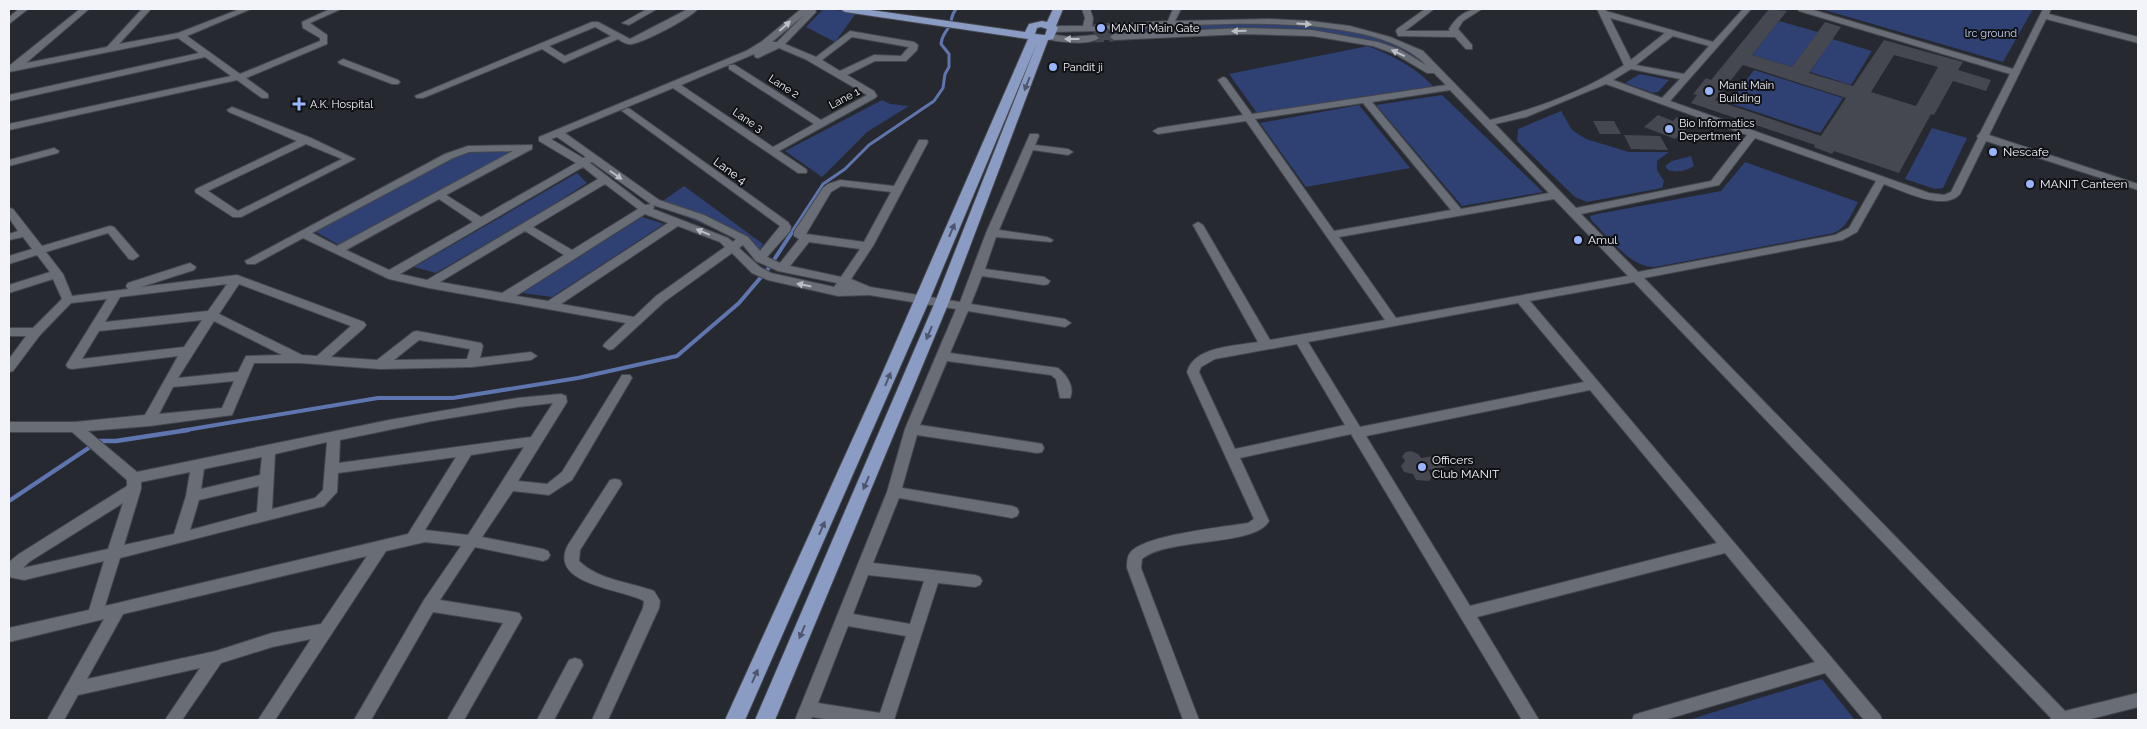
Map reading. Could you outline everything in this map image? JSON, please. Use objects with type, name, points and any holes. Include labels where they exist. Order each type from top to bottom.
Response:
[{"type":"main road","points":[[846,9],[1042,32]]},
{"type":"main road","points":[[882,9],[939,20]]},
{"type":"main road","points":[[765,720],[942,302],[1042,32],[1048,9]]},
{"type":"main road","points":[[735,720],[862,440],[1030,44],[1042,32],[1058,9]]},
{"type":"street","points":[[9,21],[24,9]]},
{"type":"street","points":[[10,70],[85,9]]},
{"type":"street","points":[[110,50],[147,9]]},
{"type":"street","points":[[10,70],[180,35],[232,11],[247,9]]},
{"type":"street","points":[[164,98],[242,79],[324,42],[324,37],[306,26],[306,22],[337,9]]},
{"type":"street","points":[[626,23],[653,9]]},
{"type":"street","points":[[420,96],[595,24],[630,42],[694,9]]},
{"type":"street","points":[[338,250],[528,147],[676,86],[748,53],[764,44],[806,9]]},
{"type":"street","points":[[559,134],[627,111],[676,86],[732,67],[779,45],[812,12],[811,9]]},
{"type":"street","points":[[1042,32],[1071,40],[1092,32],[1086,9]]},
{"type":"street","points":[[1171,20],[1177,9]]},
{"type":"street","points":[[1430,9],[1400,32],[1404,35],[1456,34]]},
{"type":"street","points":[[1469,47],[1456,34],[1454,29],[1460,19],[1478,9]]},
{"type":"street","points":[[1664,102],[1747,9]]},
{"type":"street","points":[[1802,9],[2014,72]]},
{"type":"street","points":[[1602,11],[1715,45]]},
{"type":"street","points":[[1602,11],[1629,66]]},
{"type":"street","points":[[1606,81],[1882,179],[1932,196],[1949,198],[1954,194],[2046,12],[2138,40]]},
{"type":"street","points":[[1110,28],[1232,22],[1306,24],[1378,35],[1403,44],[1420,53],[2061,720],[2138,700]]},
{"type":"street","points":[[1114,37],[1243,31],[1312,33],[1375,44],[1398,52],[1441,77]]},
{"type":"street","points":[[1488,123],[1523,115],[1606,81],[1629,66],[1671,33]]},
{"type":"street","points":[[816,61],[850,34],[914,45],[914,48],[903,59],[874,58],[839,75]]},
{"type":"street","points":[[180,35],[265,96]]},
{"type":"street","points":[[542,45],[564,60],[618,36]]},
{"type":"street","name":"Lane 1","points":[[764,44],[779,45],[816,61],[871,93],[872,96],[772,151]]},
{"type":"street","points":[[9,98],[208,54]]},
{"type":"street","points":[[343,62],[395,82]]},
{"type":"street","points":[[1629,66],[1686,77]]},
{"type":"street","name":"Lane 2","points":[[732,67],[822,124]]},
{"type":"street","points":[[9,127],[242,79]]},
{"type":"street","points":[[1223,80],[1393,323]]},
{"type":"street","name":"Lane 3","points":[[676,86],[802,171]]},
{"type":"street","points":[[1158,131],[1451,87]]},
{"type":"street","points":[[1364,100],[1458,212]]},
{"type":"street","points":[[232,110],[307,140],[350,159],[237,215],[200,191],[307,140]]},
{"type":"street","name":"Lane 4","points":[[627,111],[784,224],[786,228],[763,259]]},
{"type":"street","points":[[559,134],[588,160],[604,180],[645,210],[724,240],[756,270],[768,276],[838,292],[869,291],[1065,323]]},
{"type":"street","points":[[1574,212],[1715,183],[1754,134]]},
{"type":"street","points":[[1982,136],[2138,187]]},
{"type":"street","points":[[546,141],[588,160],[655,202],[700,217],[744,239],[763,259],[780,267],[844,281],[869,291]]},
{"type":"street","points":[[838,292],[867,246],[923,142]]},
{"type":"street","points":[[878,720],[805,714],[894,492],[912,429],[944,356],[992,233],[1032,142],[1068,152]]},
{"type":"street","points":[[251,261],[449,156],[468,150],[528,147]]},
{"type":"street","points":[[9,163],[54,151]]},
{"type":"street","points":[[388,275],[588,160]]},
{"type":"street","points":[[1191,720],[1134,568],[1135,557],[1155,545],[1252,528],[1262,521],[1193,372],[1195,366],[1212,355],[1522,299],[1838,238],[1853,230],[1882,179]]},
{"type":"street","points":[[429,284],[604,180]]},
{"type":"street","points":[[867,246],[806,238],[800,236],[800,232],[826,190],[832,186],[840,183],[897,188]]},
{"type":"street","points":[[439,195],[480,222]]},
{"type":"street","points":[[1331,235],[1557,195]]},
{"type":"street","points":[[505,297],[573,256],[655,202]]},
{"type":"street","points":[[9,211],[57,274],[68,300]]},
{"type":"street","points":[[551,305],[677,222]]},
{"type":"street","points":[[1198,225],[1266,346]]},
{"type":"street","points":[[526,227],[573,256]]},
{"type":"street","points":[[9,260],[110,229],[133,256]]},
{"type":"street","points":[[9,237],[26,232]]},
{"type":"street","points":[[992,233],[1047,240]]},
{"type":"street","points":[[304,234],[388,275],[636,321]]},
{"type":"street","points":[[780,267],[806,238]]},
{"type":"street","points":[[609,346],[660,299],[744,239]]},
{"type":"street","points":[[104,295],[190,267]]},
{"type":"street","points":[[978,272],[1044,281]]},
{"type":"street","points":[[9,289],[57,274]]},
{"type":"street","points":[[149,421],[187,351],[237,279]]},
{"type":"street","points":[[9,368],[36,332],[68,300],[237,279],[360,325],[318,361]]},
{"type":"street","points":[[117,293],[72,365],[187,351]]},
{"type":"street","points":[[1522,299],[1874,720]]},
{"type":"street","points":[[96,327],[211,315],[301,359]]},
{"type":"street","points":[[9,332],[36,332]]},
{"type":"street","points":[[380,365],[417,335],[477,346],[472,363]]},
{"type":"street","points":[[1300,339],[1531,720]]},
{"type":"street","points":[[9,428],[75,427],[227,412],[250,358],[301,359],[380,365],[472,363],[531,356]]},
{"type":"street","points":[[944,356],[1054,372],[1062,377],[1065,396]]},
{"type":"street","points":[[168,383],[242,376]]},
{"type":"street","points":[[508,485],[549,490],[567,476],[626,378]]},
{"type":"street","points":[[1232,455],[1593,384]]},
{"type":"street","points":[[9,571],[24,558],[134,484],[334,435],[429,416],[561,399],[561,402],[473,541],[429,606],[362,720]]},
{"type":"street","points":[[75,427],[94,443],[134,484]]},
{"type":"street","points":[[912,429],[1037,448]]},
{"type":"street","points":[[9,571],[24,574],[180,538],[319,502],[330,492],[334,435]]},
{"type":"street","points":[[332,469],[535,441]]},
{"type":"street","points":[[264,517],[270,450]]},
{"type":"street","points":[[412,540],[467,450]]},
{"type":"street","points":[[180,538],[193,496],[198,467]]},
{"type":"street","points":[[193,496],[268,479]]},
{"type":"street","points":[[95,614],[134,484]]},
{"type":"street","points":[[600,720],[651,608],[652,601],[649,595],[585,574],[574,566],[570,558],[573,549],[615,484]]},
{"type":"street","points":[[894,492],[1012,512]]},
{"type":"street","points":[[9,635],[425,536],[473,541],[543,555]]},
{"type":"street","points":[[1466,613],[1728,546]]},
{"type":"street","points":[[266,720],[381,547]]},
{"type":"street","points":[[863,568],[975,581]]},
{"type":"street","points":[[886,720],[932,576]]},
{"type":"street","points":[[429,606],[514,618],[454,720]]},
{"type":"street","points":[[55,720],[118,609]]},
{"type":"street","points":[[845,618],[915,631]]},
{"type":"street","points":[[74,689],[216,658],[272,640],[326,630]]},
{"type":"street","points":[[173,720],[216,658]]},
{"type":"street","points":[[545,720],[575,665]]},
{"type":"street","points":[[1640,720],[1828,666]]},
{"type":"green space","points":[[823,9],[857,12],[835,42],[806,27]]},
{"type":"green space","name":"lrc ground","points":[[1821,9],[2033,9],[2003,62]]},
{"type":"green space","points":[[1779,21],[1818,32],[1792,67],[1752,55]]},
{"type":"green space","points":[[1241,23],[1289,24],[1341,29],[1390,43],[1411,53],[1429,68],[1389,46],[1371,40],[1307,31],[1280,28],[1112,35],[1111,30]]},
{"type":"green space","points":[[1832,39],[1872,51],[1851,85],[1810,72]]},
{"type":"green space","points":[[1368,46],[1403,63],[1433,86],[1257,113],[1229,74]]},
{"type":"green space","points":[[1754,70],[1843,98],[1820,133],[1729,103]]},
{"type":"green space","points":[[1640,74],[1669,80],[1658,92],[1653,93],[1625,83]]},
{"type":"green space","points":[[1442,95],[1543,192],[1462,206],[1376,105]]},
{"type":"green space","points":[[882,100],[890,104],[909,106],[867,132],[822,177],[785,151]]},
{"type":"green space","points":[[1359,105],[1410,168],[1306,187],[1260,123]]},
{"type":"green space","points":[[1561,111],[1572,130],[1586,139],[1629,152],[1669,152],[1657,161],[1657,170],[1664,181],[1662,188],[1587,202],[1575,197],[1517,141],[1518,129]]},
{"type":"green space","points":[[1932,128],[1967,138],[1943,188],[1935,189],[1905,179]]},
{"type":"green space","points":[[520,148],[339,245],[316,232],[325,225],[459,154]]},
{"type":"green space","points":[[1691,156],[1694,166],[1688,169],[1672,171],[1668,170],[1665,166],[1672,161]]},
{"type":"green space","points":[[1745,162],[1858,202],[1845,224],[1834,233],[1655,267],[1646,266],[1628,257],[1591,220],[1590,216],[1597,214],[1721,191]]},
{"type":"green space","points":[[577,173],[587,183],[436,273],[414,267]]},
{"type":"green space","points":[[684,186],[763,244],[759,252],[742,240],[657,205]]},
{"type":"green space","points":[[642,217],[664,224],[552,297],[522,293]]},
{"type":"green space","points":[[1822,679],[1855,720],[1688,720]]},
{"type":"building","name":"Manit Main Building","points":[[1769,9],[1787,11],[1752,55],[1792,67],[1825,22],[1841,27],[1809,73],[1853,86],[1884,40],[1963,62],[1958,70],[1991,80],[1986,91],[1953,81],[1934,115],[1931,114],[1899,173],[1834,151],[1832,154],[1814,147],[1815,145],[1691,103],[1697,95],[1693,94],[1706,78],[1711,80]],"holes":[[[1894,55],[1938,67],[1916,106],[1871,92]],[[1743,65],[1846,98],[1821,136],[1715,100]]]},
{"type":"building","name":"MANIT Main Gate","points":[[1107,23],[1104,27],[1108,31],[1110,40],[1099,40],[1101,38],[1097,34],[1098,27],[1094,24]]},
{"type":"building","name":"Bio Informatics Depertment","points":[[1658,115],[1673,121],[1677,117],[1692,124],[1675,139],[1644,127]]},
{"type":"building","points":[[1593,121],[1614,121],[1621,134],[1600,134]]},
{"type":"building","name":"Bio Informatics Depertment","points":[[1624,135],[1660,136],[1668,150],[1631,149]]},
{"type":"building","name":"Officers Club MANIT","points":[[1411,451],[1418,454],[1421,458],[1434,456],[1440,458],[1445,467],[1428,470],[1432,477],[1429,481],[1416,480],[1413,474],[1404,472],[1401,466],[1405,461],[1402,456],[1406,452]]},
{"type":"waterway","points":[[818,192],[823,184],[845,169],[869,145],[934,101],[943,88],[945,74],[949,67],[949,54],[941,44],[956,9]]},
{"type":"waterway","points":[[180,431],[378,398],[453,398],[578,378],[677,356],[739,303],[768,269],[819,191]]},
{"type":"waterway","points":[[9,501],[99,441],[116,441],[188,430]]},
{"type":"tunnel","points":[[1093,29],[1110,27]]},
{"type":"tunnel","points":[[1095,38],[1114,37]]},
{"type":"place","name":"MANIT Main Gate","points":[[1101,28]]},
{"type":"place","name":"Pandit ji","points":[[1053,67]]},
{"type":"place","name":"Manit Main Building","points":[[1709,91]]},
{"type":"place","name":"A.K. Hospital","points":[[299,104]]},
{"type":"place","name":"Bio Informatics Depertment","points":[[1669,129]]},
{"type":"place","name":"Nescafe","points":[[1993,152]]},
{"type":"place","name":"MANIT Canteen","points":[[2030,184]]},
{"type":"place","name":"Amul","points":[[1578,240]]},
{"type":"place","name":"Officers Club MANIT","points":[[1422,467]]}]
